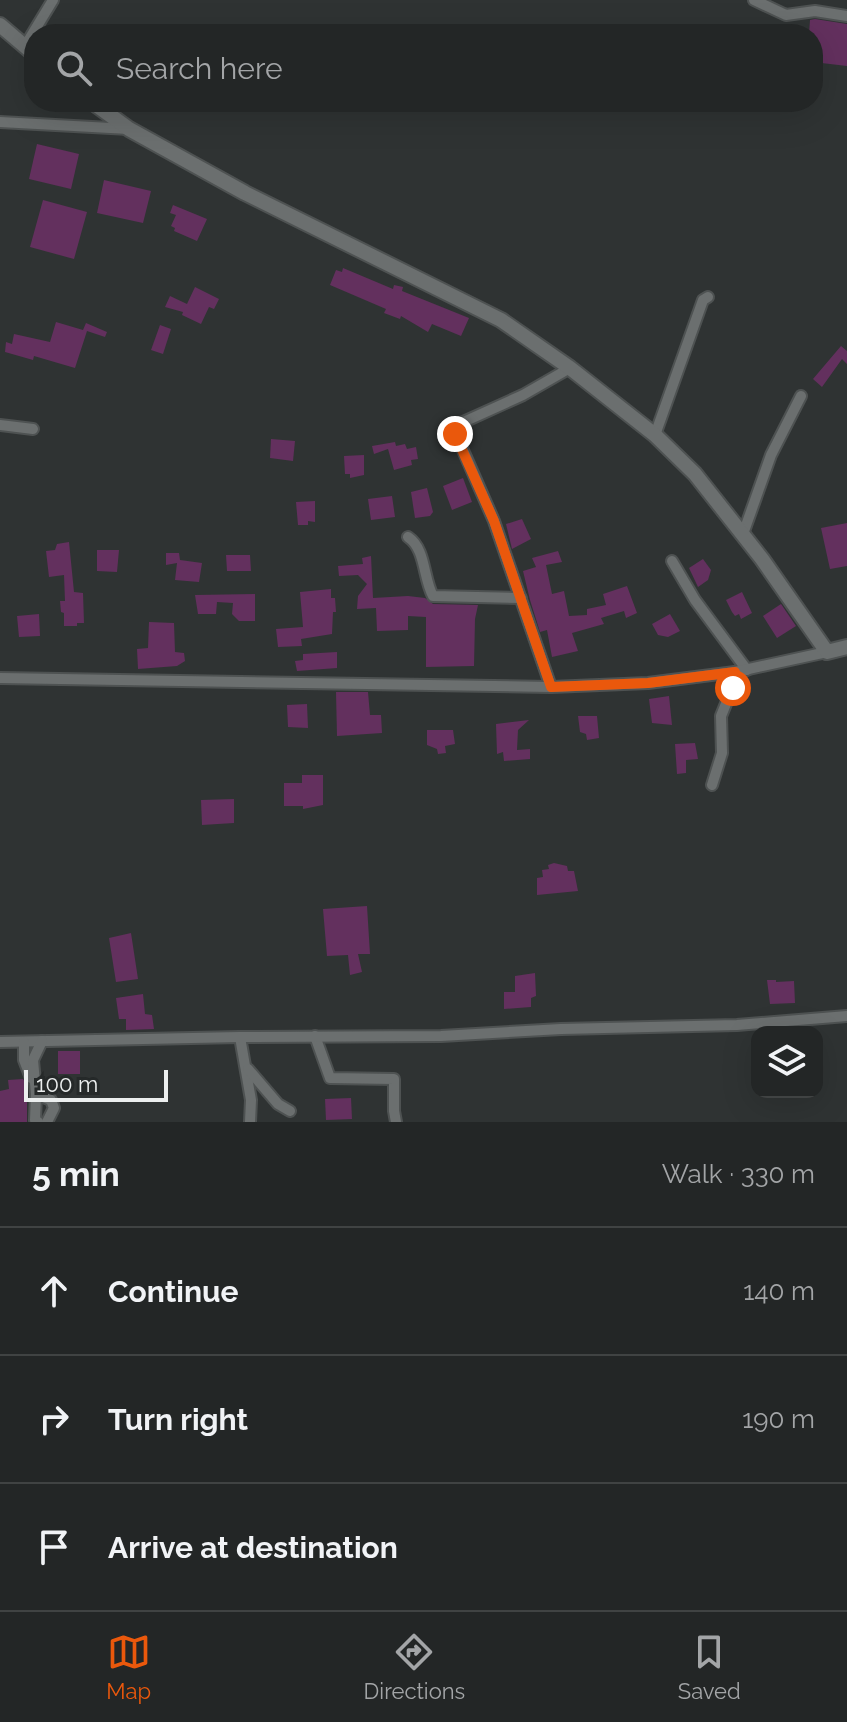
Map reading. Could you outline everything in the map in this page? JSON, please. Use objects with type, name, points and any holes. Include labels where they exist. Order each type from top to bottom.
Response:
[{"type":"main road","points":[[0,25],[24,46]]},
{"type":"main road","points":[[106,112],[129,129],[245,193],[501,320],[570,368],[655,435],[695,474],[743,534],[827,652],[847,647]]},
{"type":"street","points":[[41,24],[53,0]]},
{"type":"street","points":[[754,0],[786,15],[815,11],[847,16]]},
{"type":"street","points":[[0,122],[129,129]]},
{"type":"street","points":[[655,435],[703,300],[708,297]]},
{"type":"street","points":[[551,687],[494,521],[455,432],[459,424],[523,395],[570,368]]},
{"type":"street","points":[[743,534],[771,455],[801,396]]},
{"type":"street","points":[[0,425],[33,429]]},
{"type":"street","points":[[408,537],[418,545],[426,581],[433,596],[521,598]]},
{"type":"street","points":[[672,561],[695,600],[747,670]]},
{"type":"street","points":[[0,678],[551,687],[648,683],[735,672],[827,652]]},
{"type":"street","points":[[712,785],[722,753],[721,716],[734,684],[735,672]]},
{"type":"street","points":[[0,1042],[441,1036],[561,1029],[737,1025],[847,1016]]},
{"type":"street","points":[[315,1036],[330,1078],[394,1079],[396,1122]]},
{"type":"street","points":[[240,1037],[251,1100],[250,1122]]},
{"type":"street","points":[[38,1122],[35,1120],[33,1060],[42,1041]]},
{"type":"street","points":[[24,1042],[24,1060],[36,1094],[51,1100],[54,1108],[47,1122]]},
{"type":"street","points":[[245,1064],[257,1083],[278,1104],[290,1111]]},
{"type":"building","points":[[810,20],[847,24],[847,66],[823,63],[823,24],[810,24]]},
{"type":"building","points":[[37,144],[79,154],[71,189],[29,179]]},
{"type":"building","points":[[104,180],[151,191],[143,223],[97,213]]},
{"type":"building","points":[[43,200],[87,212],[74,259],[30,247]]},
{"type":"building","points":[[173,205],[207,219],[197,241],[174,231],[175,228],[171,226],[176,215],[170,213]]},
{"type":"building","points":[[343,268],[393,289],[394,285],[403,287],[402,291],[469,318],[461,336],[432,324],[428,332],[401,316],[400,319],[384,313],[386,309],[330,285],[336,270],[342,272]]},
{"type":"building","points":[[195,287],[219,299],[214,309],[209,307],[201,324],[182,315],[183,312],[165,307],[170,296],[187,304]]},
{"type":"building","points":[[56,322],[83,330],[86,323],[107,332],[105,337],[87,331],[75,368],[34,356],[33,360],[5,352],[6,342],[12,344],[14,334],[50,342]]},
{"type":"building","points":[[160,325],[171,329],[163,354],[151,350]]},
{"type":"building","points":[[841,346],[847,351],[847,364],[842,359],[822,387],[813,379]]},
{"type":"building","points":[[271,439],[295,441],[293,461],[270,458]]},
{"type":"building","points":[[395,442],[396,446],[405,444],[407,449],[416,447],[418,459],[411,460],[412,465],[394,470],[388,449],[374,454],[372,446]]},
{"type":"building","points":[[364,455],[364,475],[350,478],[350,474],[345,474],[344,456]]},
{"type":"building","points":[[463,478],[472,502],[452,510],[443,486]]},
{"type":"building","points":[[427,488],[433,512],[430,516],[415,518],[411,492]]},
{"type":"building","points":[[392,496],[395,517],[371,520],[368,499]]},
{"type":"building","points":[[315,501],[315,522],[298,525],[296,502]]},
{"type":"building","points":[[522,519],[531,539],[512,549],[506,524]]},
{"type":"building","points":[[847,523],[847,566],[830,569],[821,528]]},
{"type":"building","points":[[69,542],[74,592],[83,593],[84,623],[77,623],[77,626],[64,626],[60,601],[65,601],[64,575],[49,577],[46,551],[55,550],[57,544]]},
{"type":"building","points":[[97,550],[119,550],[117,572],[97,571]]},
{"type":"building","points":[[558,551],[562,562],[546,565],[552,594],[564,591],[569,616],[587,615],[587,609],[606,605],[603,594],[627,586],[637,613],[626,618],[624,611],[601,618],[604,624],[572,633],[578,651],[552,657],[547,630],[540,632],[523,571],[536,567],[532,558]]},
{"type":"building","points":[[166,553],[179,553],[180,560],[202,563],[199,582],[175,580],[177,563],[166,565]]},
{"type":"building","points":[[226,555],[250,555],[251,571],[227,571]]},
{"type":"building","points":[[371,556],[373,598],[408,596],[425,598],[433,604],[478,605],[474,666],[426,667],[426,617],[408,616],[408,630],[377,631],[376,608],[357,609],[358,596],[367,584],[358,575],[339,576],[338,566],[363,564],[362,558]]},
{"type":"building","points":[[703,559],[711,570],[708,580],[698,587],[689,568]]},
{"type":"building","points":[[331,589],[336,612],[333,612],[332,634],[301,639],[302,646],[278,647],[276,629],[303,627],[300,592]]},
{"type":"building","points":[[742,592],[752,613],[741,619],[739,614],[735,616],[726,600]]},
{"type":"building","points":[[255,594],[255,621],[239,621],[232,614],[233,603],[217,602],[216,614],[198,614],[195,595]]},
{"type":"building","points":[[781,604],[796,626],[777,638],[763,616]]},
{"type":"building","points":[[39,614],[40,636],[19,637],[17,616]]},
{"type":"building","points":[[670,614],[680,631],[668,637],[658,635],[652,624]]},
{"type":"building","points":[[149,622],[174,623],[175,652],[184,653],[185,661],[177,666],[138,669],[137,649],[148,648]]},
{"type":"building","points":[[337,652],[337,668],[297,671],[295,661],[303,660],[303,654]]},
{"type":"building","points":[[336,692],[368,692],[370,715],[381,715],[382,733],[337,736]]},
{"type":"building","points":[[669,696],[672,725],[652,723],[649,699]]},
{"type":"building","points":[[307,704],[308,728],[288,727],[287,705]]},
{"type":"building","points":[[578,716],[597,716],[599,738],[587,740],[586,734],[580,732]]},
{"type":"building","points":[[529,720],[518,730],[517,750],[530,749],[530,759],[504,761],[503,752],[497,754],[496,724]]},
{"type":"building","points":[[427,730],[453,730],[455,744],[445,746],[446,753],[438,754],[437,749],[427,745]]},
{"type":"building","points":[[695,743],[698,759],[686,760],[686,773],[677,774],[675,744]]},
{"type":"building","points":[[302,775],[323,775],[323,805],[303,809],[303,806],[284,806],[284,783],[302,783]]},
{"type":"building","points":[[234,799],[234,823],[202,825],[201,800]]},
{"type":"building","points":[[554,863],[574,871],[578,891],[537,895],[537,878],[543,877],[542,870],[549,869],[548,865]]},
{"type":"building","points":[[367,906],[370,954],[358,954],[362,972],[350,975],[348,955],[327,956],[323,909]]},
{"type":"building","points":[[131,933],[138,979],[116,982],[109,938]]},
{"type":"building","points":[[535,973],[536,996],[531,998],[531,1007],[504,1009],[504,992],[515,992],[515,976]]},
{"type":"building","points":[[767,980],[794,981],[795,1003],[770,1004]]},
{"type":"building","points":[[143,994],[145,1014],[152,1015],[154,1029],[126,1030],[126,1019],[119,1019],[116,998]]},
{"type":"building","points":[[58,1051],[80,1051],[80,1074],[58,1074]]},
{"type":"building","points":[[23,1079],[27,1085],[27,1122],[0,1122],[0,1091],[9,1089],[8,1080]]},
{"type":"building","points":[[351,1098],[352,1119],[326,1120],[325,1099]]},
{"type":"route","points":[[455,434],[494,521],[551,687],[648,683],[735,672],[733,688]]}]
